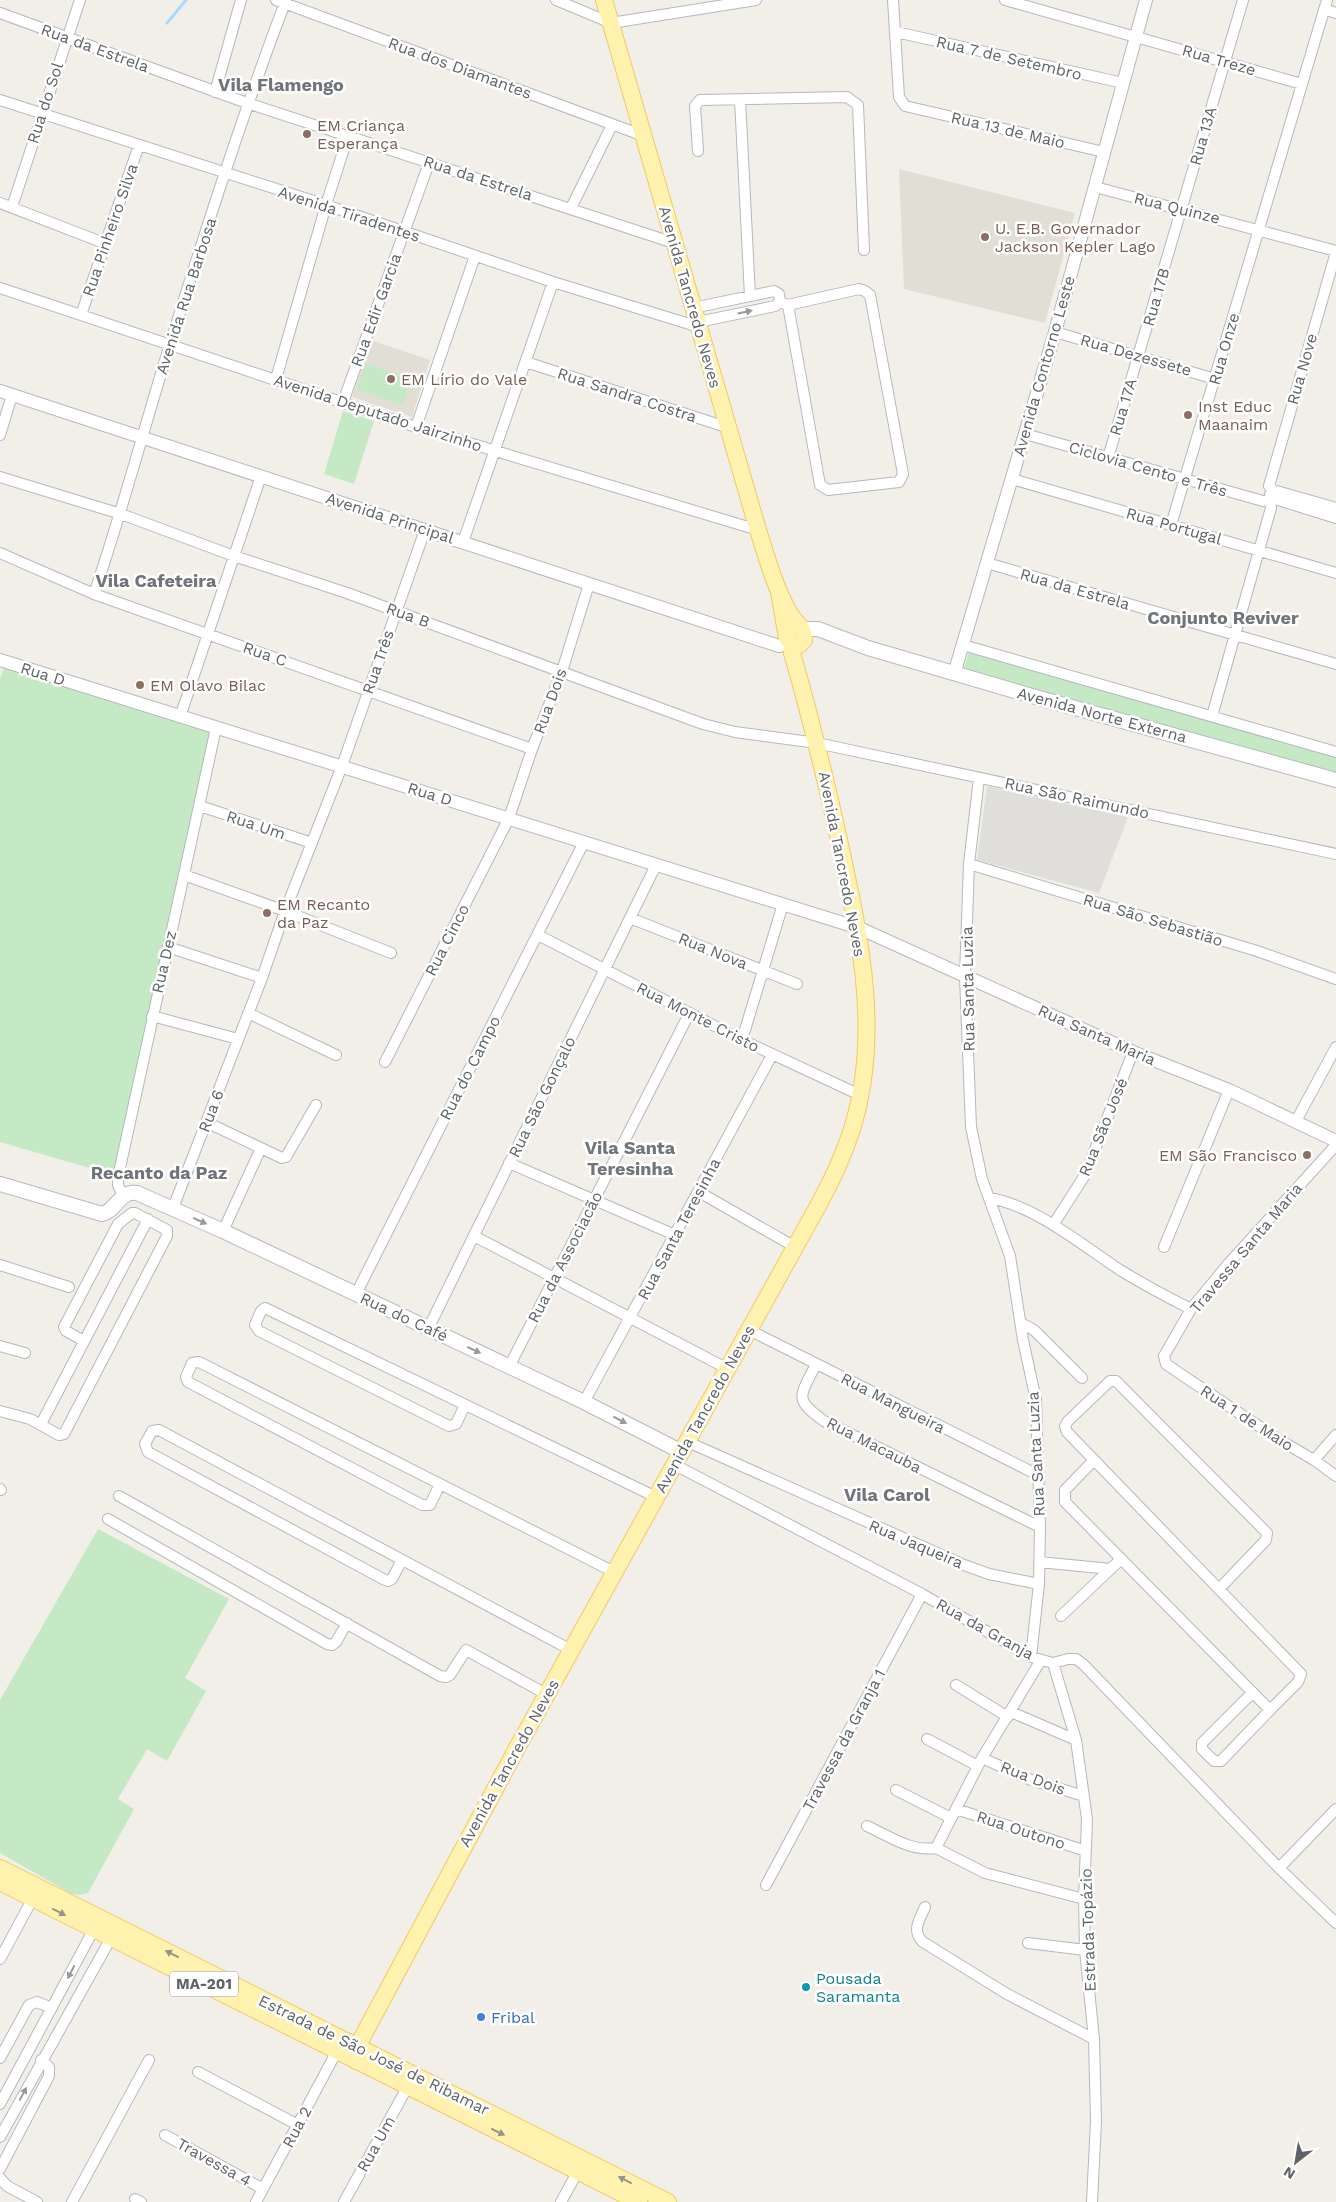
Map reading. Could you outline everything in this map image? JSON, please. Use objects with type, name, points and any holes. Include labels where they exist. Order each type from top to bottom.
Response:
[{"type":"main road","name":"Avenida Tancredo Neves","points":[[604,0],[758,530],[796,638]]},
{"type":"main road","name":"Avenida Tancredo Neves","points":[[356,2054],[441,1886],[795,1247],[837,1168],[851,1133],[860,1095],[866,1054],[866,1002],[859,928],[810,712],[801,658],[789,613],[779,592]]},
{"type":"main road","name":"Avenida Norte Externa","points":[[796,638],[868,648]]},
{"type":"main road","name":"Avenida Norte Externa","points":[[796,638],[819,638],[868,648],[954,674],[1336,780]]},
{"type":"main road","points":[[0,1184],[97,1214],[108,1212],[123,1196]]},
{"type":"main road","name":"Rua do Café","points":[[123,1196],[137,1193],[173,1208],[584,1402],[682,1453]]},
{"type":"main road","name":"Estrada de São José de Ribamar","points":[[0,1868],[356,2054],[668,2202]]},
{"type":"main road","name":"Estrada de São José de Ribamar","points":[[0,1882],[337,2051],[356,2054],[408,2086],[639,2202]]},
{"type":"street","name":"Rua do Sol","points":[[12,207],[80,0]]},
{"type":"street","points":[[215,92],[241,0]]},
{"type":"street","points":[[556,0],[611,23],[756,0]]},
{"type":"street","points":[[893,0],[896,32]]},
{"type":"street","name":"Rua Treze","points":[[1005,0],[1302,84]]},
{"type":"street","name":"Avenida Contorno Leste","points":[[954,674],[1056,332],[1146,0]]},
{"type":"street","name":"Rua 13A","points":[[1182,210],[1243,0]]},
{"type":"street","name":"Avenida Rua Barbosa","points":[[94,594],[121,514],[170,345],[247,103],[282,1]]},
{"type":"street","name":"Rua dos Diamantes","points":[[282,1],[644,136]]},
{"type":"street","points":[[1325,5],[1336,13]]},
{"type":"street","name":"Rua Onze","points":[[1171,525],[1216,379],[1325,5]]},
{"type":"street","name":"Rua da Estrela","points":[[0,13],[247,103],[674,243]]},
{"type":"street","name":"Rua 7 de Setembro","points":[[896,32],[1123,83]]},
{"type":"street","name":"Rua 13 de Maio","points":[[896,32],[898,97],[905,106],[1104,152]]},
{"type":"street","points":[[698,151],[695,106],[700,100],[847,97],[856,102],[858,105],[864,250]]},
{"type":"street","points":[[740,98],[750,296]]},
{"type":"street","name":"Avenida Tiradentes","points":[[0,100],[326,205],[553,282],[697,319]]},
{"type":"street","points":[[571,208],[612,124]]},
{"type":"street","points":[[276,379],[348,136]]},
{"type":"street","name":"Rua Pinheiro Silva","points":[[81,315],[139,145]]},
{"type":"street","name":"Rua Edir Garcia","points":[[343,402],[429,163]]},
{"type":"street","name":"Rua Quinze","points":[[1095,187],[1259,230]]},
{"type":"street","points":[[0,203],[104,244]]},
{"type":"street","name":"Rua 17B","points":[[1139,356],[1182,210]]},
{"type":"street","name":"Rua Nove","points":[[1212,716],[1271,508],[1269,486],[1336,252],[1259,230]]},
{"type":"street","points":[[416,427],[475,256]]},
{"type":"street","points":[[463,542],[553,282]]},
{"type":"street","name":"Avenida Deputado Jairzinho","points":[[0,288],[494,452],[758,530]]},
{"type":"street","points":[[697,319],[750,296],[774,291],[779,294],[784,304],[820,485],[828,490],[899,482],[903,474],[870,295],[866,291],[859,289],[784,304],[775,306],[697,319]]},
{"type":"street","name":"Rua Dezessete","points":[[1056,332],[1216,379]]},
{"type":"street","name":"Rua 17A","points":[[1108,458],[1139,356]]},
{"type":"street","name":"Rua Sandra Costra","points":[[526,362],[728,428]]},
{"type":"street","points":[[0,435],[6,393]]},
{"type":"street","name":"Avenida Principal","points":[[6,393],[589,584],[796,638]]},
{"type":"street","name":"Ciclovia Cento e Três","points":[[1025,434],[1263,501],[1270,499],[1336,518]]},
{"type":"street","name":"Rua B","points":[[0,476],[121,514],[234,556],[397,610],[703,724],[735,732],[818,743]]},
{"type":"street","points":[[180,717],[261,476]]},
{"type":"street","name":"Rua Portugal","points":[[1012,479],[1336,573]]},
{"type":"street","points":[[1269,486],[1273,490],[1336,508]]},
{"type":"street","name":"Rua Três","points":[[342,766],[425,530]]},
{"type":"street","name":"Rua C","points":[[0,553],[94,594],[532,749]]},
{"type":"street","name":"Rua da Estrela","points":[[987,563],[1336,664]]},
{"type":"street","name":"Rua Dois","points":[[510,818],[532,749],[562,672],[589,584]]},
{"type":"street","name":"Avenida Norte Externa","points":[[963,645],[1336,752]]},
{"type":"street","name":"Rua D","points":[[0,660],[859,928]]},
{"type":"street","name":"Rua Dez","points":[[123,1196],[117,1182],[216,728]]},
{"type":"street","name":"Rua São Raimundo","points":[[818,743],[1336,854]]},
{"type":"street","points":[[285,911],[342,766]]},
{"type":"street","name":"Rua Santa Luzia","points":[[979,778],[970,864],[965,976],[971,1127],[982,1179],[1010,1256],[1022,1323],[1023,1340],[1036,1400],[1040,1527],[1036,1658]]},
{"type":"street","name":"Rua Um","points":[[200,806],[312,843]]},
{"type":"street","name":"Rua Cinco","points":[[385,1062],[510,818]]},
{"type":"street","name":"Rua do Campo","points":[[356,1294],[584,842]]},
{"type":"street","name":"Rua São Sebastião","points":[[970,864],[1257,951],[1336,979]]},
{"type":"street","name":"Rua São Gonçalo","points":[[428,1329],[656,865]]},
{"type":"street","points":[[184,875],[285,911],[391,953]]},
{"type":"street","points":[[742,1040],[783,904]]},
{"type":"street","name":"Rua 6","points":[[173,1208],[262,978],[285,911]]},
{"type":"street","name":"Rua Nova","points":[[630,918],[797,984]]},
{"type":"street","name":"Rua Santa Maria","points":[[859,928],[1133,1052],[1229,1090],[1336,1141]]},
{"type":"street","name":"Rua Monte Cristo","points":[[538,935],[689,1014],[772,1055],[860,1095]]},
{"type":"street","points":[[168,947],[262,978]]},
{"type":"street","points":[[248,1013],[336,1055]]},
{"type":"street","name":"Rua da Associacão","points":[[509,1366],[689,1014]]},
{"type":"street","points":[[152,1016],[238,1039]]},
{"type":"street","points":[[1296,1121],[1336,1047]]},
{"type":"street","name":"Rua São José","points":[[1053,1225],[1085,1175],[1133,1052]]},
{"type":"street","name":"Rua Santa Teresinha","points":[[584,1402],[772,1055]]},
{"type":"street","points":[[1164,1247],[1229,1090]]},
{"type":"street","points":[[206,1122],[282,1158],[286,1157],[316,1105]]},
{"type":"street","name":"Travessa Santa Maria","points":[[1164,1356],[1191,1310],[1257,1230],[1336,1145]]},
{"type":"street","points":[[222,1231],[260,1148]]},
{"type":"street","points":[[510,1163],[675,1235]]},
{"type":"street","points":[[699,1192],[795,1247]]},
{"type":"street","points":[[989,1198],[1009,1203],[1053,1225],[1121,1270],[1191,1310]]},
{"type":"street","points":[[0,1411],[38,1422],[59,1435],[64,1434],[168,1236],[167,1230],[148,1219],[132,1213],[120,1221],[64,1327],[66,1331],[84,1342]]},
{"type":"street","points":[[38,1422],[84,1342],[148,1219]]},
{"type":"street","points":[[474,1236],[556,1277],[728,1369]]},
{"type":"street","points":[[0,1266],[69,1287]]},
{"type":"street","points":[[465,1405],[456,1424],[449,1426],[259,1331],[255,1325],[261,1310],[266,1308],[656,1497]]},
{"type":"street","points":[[1022,1323],[1034,1330],[1082,1378]]},
{"type":"street","name":"Rua Mangueira","points":[[749,1330],[1038,1475]]},
{"type":"street","points":[[0,1346],[26,1353]]},
{"type":"street","name":"Rua 1 de Maio","points":[[1164,1356],[1166,1364],[1188,1380],[1336,1476]]},
{"type":"street","points":[[440,1484],[430,1505],[422,1505],[188,1382],[186,1377],[192,1363],[199,1362],[614,1572]]},
{"type":"street","name":"Rua Macauba","points":[[816,1364],[802,1395],[802,1402],[824,1421],[1040,1527]]},
{"type":"street","points":[[1219,1589],[1266,1540],[1267,1533],[1113,1380],[1110,1381],[1068,1422],[1065,1426],[1066,1432],[1301,1674],[1298,1682],[1221,1761],[1214,1761],[1202,1750],[1202,1743],[1252,1693]]},
{"type":"street","points":[[402,1560],[392,1579],[388,1581],[382,1579],[148,1452],[145,1444],[152,1431],[159,1430],[571,1650]]},
{"type":"street","points":[[1314,1460],[1336,1435]]},
{"type":"street","name":"Rua Jaqueira","points":[[682,1453],[964,1565],[989,1574],[1039,1584]]},
{"type":"street","name":"Rua da Granja","points":[[682,1453],[922,1594],[1036,1658],[1053,1663],[1068,1659],[1076,1660],[1083,1664],[1279,1868],[1336,1923]]},
{"type":"street","points":[[1094,1460],[1065,1490],[1065,1502],[1120,1560],[1270,1710]]},
{"type":"street","points":[[119,1496],[440,1676],[446,1677],[450,1675],[466,1650],[546,1694]]},
{"type":"street","points":[[108,1519],[327,1644],[332,1645],[336,1642],[347,1623]]},
{"type":"street","points":[[1061,1616],[1120,1560]]},
{"type":"street","points":[[1039,1562],[1111,1569]]},
{"type":"street","name":"Travessa da Granja 1","points":[[766,1885],[922,1594]]},
{"type":"street","points":[[936,1848],[980,1762],[1010,1715],[1036,1658]]},
{"type":"street","name":"Estrada Topázio","points":[[1053,1663],[1076,1740],[1087,1819],[1084,1899],[1085,1950],[1094,2039],[1096,2122],[1092,2202]]},
{"type":"street","points":[[956,1685],[1010,1715],[1076,1740]]},
{"type":"street","name":"Rua Dois","points":[[927,1739],[980,1762],[1084,1796]]},
{"type":"street","name":"Rua Outono","points":[[896,1790],[954,1814],[1086,1850]]},
{"type":"street","points":[[1279,1868],[1336,1809]]},
{"type":"street","points":[[867,1826],[915,1848],[924,1850],[936,1848],[985,1873],[1084,1899]]},
{"type":"street","points":[[0,1959],[33,1898]]},
{"type":"street","points":[[925,1906],[916,1931],[917,1937],[923,1942],[1007,1994],[1094,2039]]},
{"type":"street","points":[[0,2104],[94,1929]]},
{"type":"street","points":[[0,2137],[41,2060],[111,1938]]},
{"type":"street","points":[[1028,1943],[1085,1950]]},
{"type":"street","points":[[0,2058],[29,2005],[37,2002],[52,2008]]},
{"type":"street","name":"Rua 2","points":[[256,2202],[337,2051]]},
{"type":"street","points":[[0,2169],[49,2076],[49,2067],[41,2060]]},
{"type":"street","points":[[72,2202],[149,2060]]},
{"type":"street","points":[[198,2072],[298,2125]]},
{"type":"street","name":"Rua Um","points":[[344,2202],[408,2086]]},
{"type":"street","name":"Travessa 4","points":[[166,2135],[263,2189]]},
{"type":"street","points":[[561,2202],[578,2171]]},
{"type":"street","points":[[0,2178],[6,2186],[37,2202]]},
{"type":"shaded area","name":"U. E.B. Governador Jackson Kepler Lago","points":[[899,169],[1075,213],[1045,323],[904,289]]},
{"type":"shaded area","name":"EM Lírio do Vale","points":[[371,340],[430,360],[412,417],[352,397]]},
{"type":"shaded area","points":[[987,786],[1128,817],[1099,893],[977,860]]},
{"type":"green space","points":[[366,363],[410,380],[402,405],[357,389]]},
{"type":"green space","points":[[343,411],[374,421],[354,484],[324,474]]},
{"type":"green space","points":[[969,652],[1336,756],[1336,773],[963,671]]},
{"type":"green space","points":[[4,668],[212,731],[114,1175],[0,1142],[0,679]]},
{"type":"green space","points":[[98,1529],[229,1599],[185,1678],[206,1691],[167,1761],[147,1749],[118,1799],[134,1809],[88,1893],[80,1895],[72,1894],[0,1853],[0,1700]]},
{"type":"waterway","points":[[167,23],[186,0]]},
{"type":"place","name":"EM Criança Esperança","points":[[307,134]]},
{"type":"place","name":"U. E.B. Governador Jackson Kepler Lago","points":[[985,237]]},
{"type":"place","name":"EM Lírio do Vale","points":[[391,379]]},
{"type":"place","name":"Inst Educ Maanaim","points":[[1188,415]]},
{"type":"place","name":"EM Olavo Bilac","points":[[140,685]]},
{"type":"place","name":"EM Recanto da Paz","points":[[267,913]]},
{"type":"place","name":"EM São Francisco","points":[[1307,1155]]},
{"type":"place","name":"Pousada Saramanta","points":[[806,1987]]},
{"type":"place","name":"Fribal","points":[[481,2017]]},
{"type":"district","name":"Vila Flamengo","points":[[281,84]]},
{"type":"district","name":"Vila Cafeteira","points":[[156,580]]},
{"type":"district","name":"Conjunto Reviver","points":[[1223,617]]},
{"type":"district","name":"Vila Santa Teresinha","points":[[630,1157]]},
{"type":"district","name":"Recanto da Paz","points":[[159,1172]]},
{"type":"district","name":"Vila Carol","points":[[887,1494]]}]
